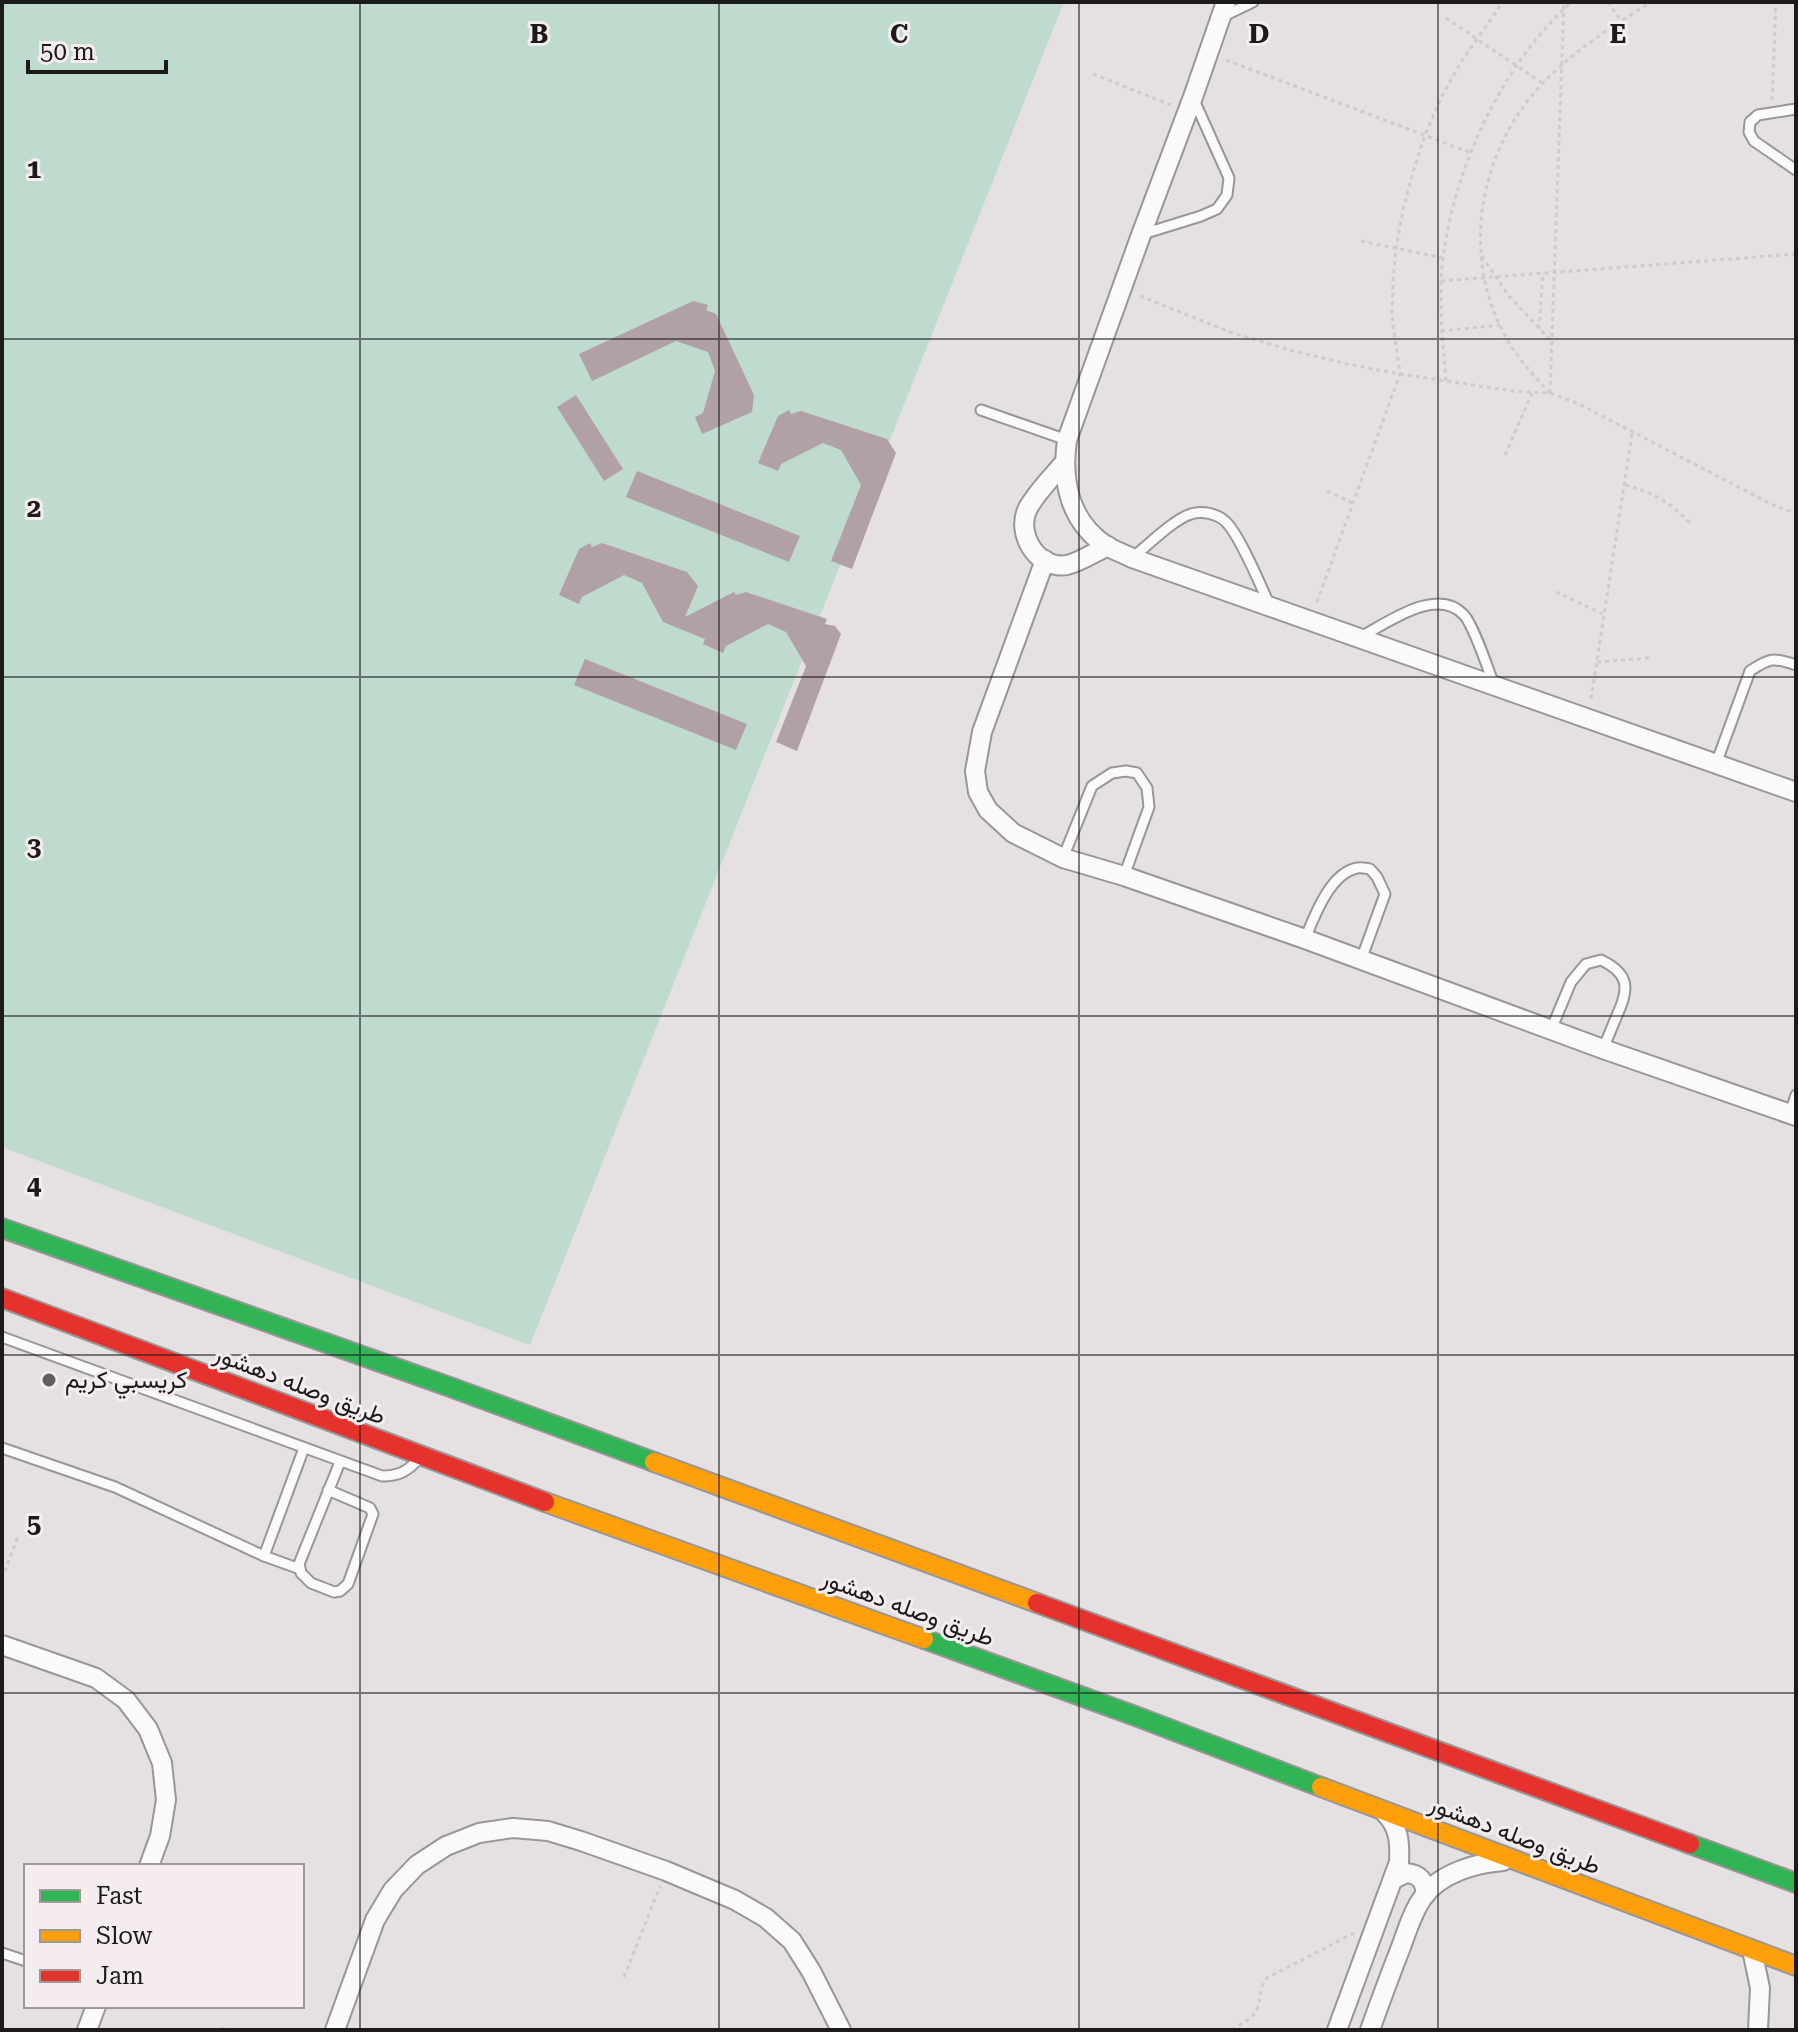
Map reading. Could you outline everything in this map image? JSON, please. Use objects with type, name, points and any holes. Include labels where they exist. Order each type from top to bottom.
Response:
[{"type":"main road","name":"طريق وصله دهشور","points":[[6,1234],[450,1387],[1796,1883]]},
{"type":"main road","name":"طريق وصله دهشور","points":[[2,1298],[422,1457],[1138,1717],[1796,1966]]},
{"type":"street","points":[[1223,10],[1067,440],[1064,463],[1066,487],[1075,510],[1089,530],[1108,546],[1132,558],[1796,792]]},
{"type":"street","points":[[1064,463],[1028,509],[1024,520],[1028,543],[1035,553],[1056,565],[1068,565],[1108,546]]},
{"type":"street","points":[[1045,560],[982,732],[975,771],[978,792],[988,810],[1013,833],[1063,858],[1305,939],[1603,1049],[1793,1114]]},
{"type":"street","points":[[2,1645],[96,1678],[126,1700],[148,1729],[162,1763],[166,1800],[160,1836],[150,1864]]},
{"type":"street","points":[[1337,2030],[1399,1862],[1399,1834],[1384,1811]]},
{"type":"street","points":[[335,2030],[375,1920],[393,1890],[417,1865],[446,1846],[479,1833],[513,1828],[548,1831],[666,1871],[735,1900],[766,1918],[792,1941],[841,2030]]},
{"type":"street","points":[[1370,2030],[1406,1934],[1425,1895],[1461,1870],[1483,1863],[1511,1860]]},
{"type":"street","points":[[1394,1879],[1406,1873],[1419,1876],[1425,1895]]},
{"type":"street","points":[[1752,1950],[1760,1988],[1758,2030]]},
{"type":"street","points":[[87,2030],[95,2008]]},
{"type":"lane","points":[[1223,10],[1253,2]]},
{"type":"lane","points":[[1141,235],[1217,209],[1227,195],[1229,178],[1190,104]]},
{"type":"lane","points":[[1796,109],[1758,115],[1750,122],[1749,132],[1754,141],[1796,170]]},
{"type":"lane","points":[[981,410],[1067,440]]},
{"type":"lane","points":[[1132,558],[1178,521],[1193,513],[1210,513],[1225,520],[1235,535],[1271,607]]},
{"type":"lane","points":[[1359,638],[1414,609],[1431,603],[1450,605],[1465,616],[1495,686]]},
{"type":"lane","points":[[1716,764],[1750,671],[1774,658],[1796,665]]},
{"type":"lane","points":[[1063,858],[1092,786],[1112,773],[1137,773],[1147,788],[1149,807],[1124,876]]},
{"type":"lane","points":[[1305,939],[1328,890],[1355,868],[1370,869],[1385,894],[1361,960]]},
{"type":"lane","points":[[1551,1030],[1571,982],[1586,964],[1601,960],[1614,966],[1625,979],[1626,996],[1603,1049]]},
{"type":"lane","points":[[1793,1114],[1796,1095]]},
{"type":"lane","points":[[2,1337],[382,1476],[407,1471],[422,1457]]},
{"type":"lane","points":[[2,1448],[115,1487],[264,1556],[300,1569]]},
{"type":"lane","points":[[264,1556],[304,1448]]},
{"type":"lane","points":[[328,1490],[372,1511],[349,1580],[345,1588],[334,1592],[307,1581],[300,1569],[301,1559],[328,1490],[340,1462]]},
{"type":"lane","points":[[2,1953],[24,1960]]},
{"type":"path","points":[[1310,621],[1400,374],[1392,317],[1396,248],[1409,184],[1441,98],[1476,38],[1503,2]]},
{"type":"path","points":[[1550,393],[1564,2]]},
{"type":"path","points":[[1446,381],[1441,331],[1441,281],[1448,230],[1460,181],[1502,89],[1531,47],[1572,2]]},
{"type":"path","points":[[1608,2],[1621,21]]},
{"type":"path","points":[[1550,393],[1507,340],[1493,309],[1480,253],[1481,207],[1493,162],[1513,120],[1542,83],[1562,64],[1651,2]]},
{"type":"path","points":[[1771,111],[1776,2]]},
{"type":"path","points":[[1446,18],[1542,83]]},
{"type":"path","points":[[1207,53],[1471,152]]},
{"type":"path","points":[[1093,74],[1190,104]]},
{"type":"path","points":[[1361,241],[1444,258]]},
{"type":"path","points":[[1480,253],[1516,304],[1553,343]]},
{"type":"path","points":[[1441,281],[1796,254]]},
{"type":"path","points":[[1539,330],[1543,273]]},
{"type":"path","points":[[1121,289],[1175,312],[1258,340],[1343,363],[1446,381],[1550,393],[1577,403],[1777,507],[1796,513]]},
{"type":"path","points":[[1441,331],[1500,325]]},
{"type":"path","points":[[1505,455],[1532,392]]},
{"type":"path","points":[[1588,719],[1633,432]]},
{"type":"path","points":[[1625,485],[1650,492],[1672,505],[1690,523]]},
{"type":"path","points":[[1327,491],[1354,503]]},
{"type":"path","points":[[1556,592],[1605,615]]},
{"type":"path","points":[[1597,662],[1649,658]]},
{"type":"path","points":[[2,1579],[18,1536]]},
{"type":"path","points":[[624,1977],[666,1871]]},
{"type":"path","points":[[1232,2030],[1253,2015],[1258,2007],[1260,1987],[1267,1978],[1378,1920]]},
{"type":"path","points":[[221,2028],[228,2030]]},
{"type":"green space","points":[[2,2],[1064,2],[530,1345],[2,1147]]},
{"type":"building","points":[[693,301],[708,305],[706,310],[716,314],[754,395],[752,412],[702,434],[695,417],[703,413],[715,371],[708,352],[676,341],[592,381],[579,354]]},
{"type":"building","points":[[576,395],[623,469],[604,481],[557,407]]},
{"type":"building","points":[[789,410],[791,414],[801,411],[887,439],[896,453],[852,569],[831,561],[861,485],[841,450],[823,443],[781,464],[778,471],[758,463],[778,416]]},
{"type":"building","points":[[637,471],[800,536],[789,562],[626,497]]},
{"type":"building","points":[[590,543],[592,547],[602,543],[687,572],[698,586],[685,617],[734,592],[736,595],[746,592],[827,619],[825,624],[835,626],[841,634],[797,751],[776,742],[806,666],[786,632],[768,624],[726,646],[723,653],[703,644],[705,639],[663,622],[642,583],[624,575],[582,597],[579,604],[559,595],[579,549]]},
{"type":"building","points":[[585,659],[747,724],[736,750],[574,685]]},
{"type":"traffic: fast","points":[[2,1228],[654,1462]]},
{"type":"traffic: fast","points":[[924,1639],[1321,1787]]},
{"type":"traffic: fast","points":[[1690,1844],[1796,1883]]},
{"type":"traffic: slow","points":[[654,1462],[1037,1603]]},
{"type":"traffic: slow","points":[[545,1502],[924,1639]]},
{"type":"traffic: slow","points":[[1321,1787],[1796,1966]]},
{"type":"traffic: jam","points":[[2,1298],[545,1502]]},
{"type":"traffic: jam","points":[[1037,1603],[1690,1844]]},
{"type":"place","name":"كريسبي كريم","points":[[49,1380]]}]
